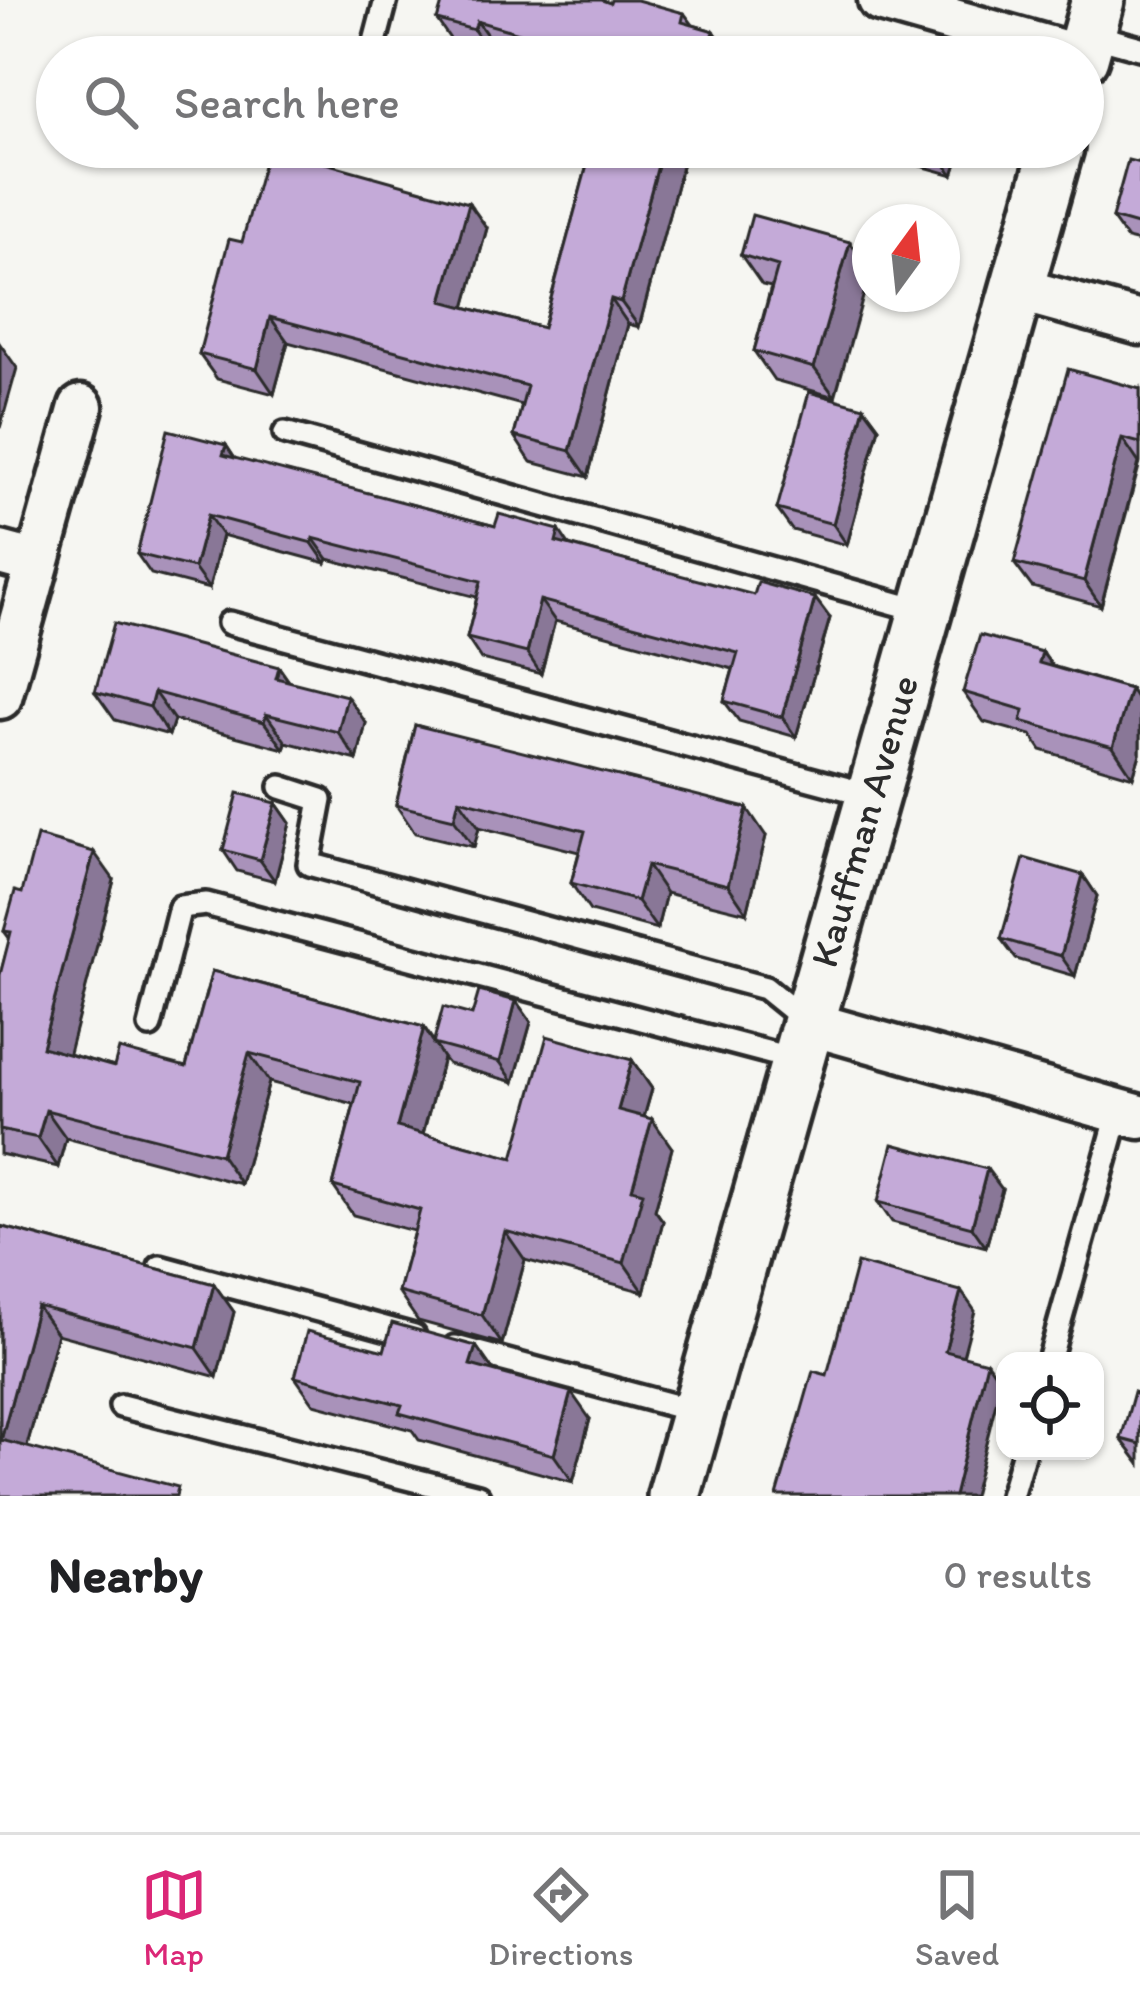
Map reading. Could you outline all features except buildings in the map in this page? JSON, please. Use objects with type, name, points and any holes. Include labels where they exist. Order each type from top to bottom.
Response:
[{"type":"street","points":[[880,0],[1081,36]]},
{"type":"street","name":"Kauffman Avenue","points":[[674,1496],[1051,168]]},
{"type":"street","points":[[1017,289],[1140,323]]},
{"type":"street","points":[[0,697],[19,558],[81,406]]},
{"type":"street","points":[[803,1041],[1130,1114]]},
{"type":"lane","points":[[377,36],[386,0]]},
{"type":"lane","points":[[1104,41],[1140,48]]},
{"type":"lane","points":[[285,433],[923,611]]},
{"type":"lane","points":[[229,623],[870,796]]},
{"type":"lane","points":[[281,787],[321,800],[309,864],[765,988],[803,1041]]},
{"type":"lane","points":[[149,1026],[180,907],[206,904],[803,1041]]},
{"type":"lane","points":[[1052,1352],[1130,1114]]},
{"type":"lane","points":[[160,1267],[698,1412]]},
{"type":"lane","points":[[121,1406],[478,1496]]},
{"type":"lane","points":[[1011,1496],[1021,1460]]}]
